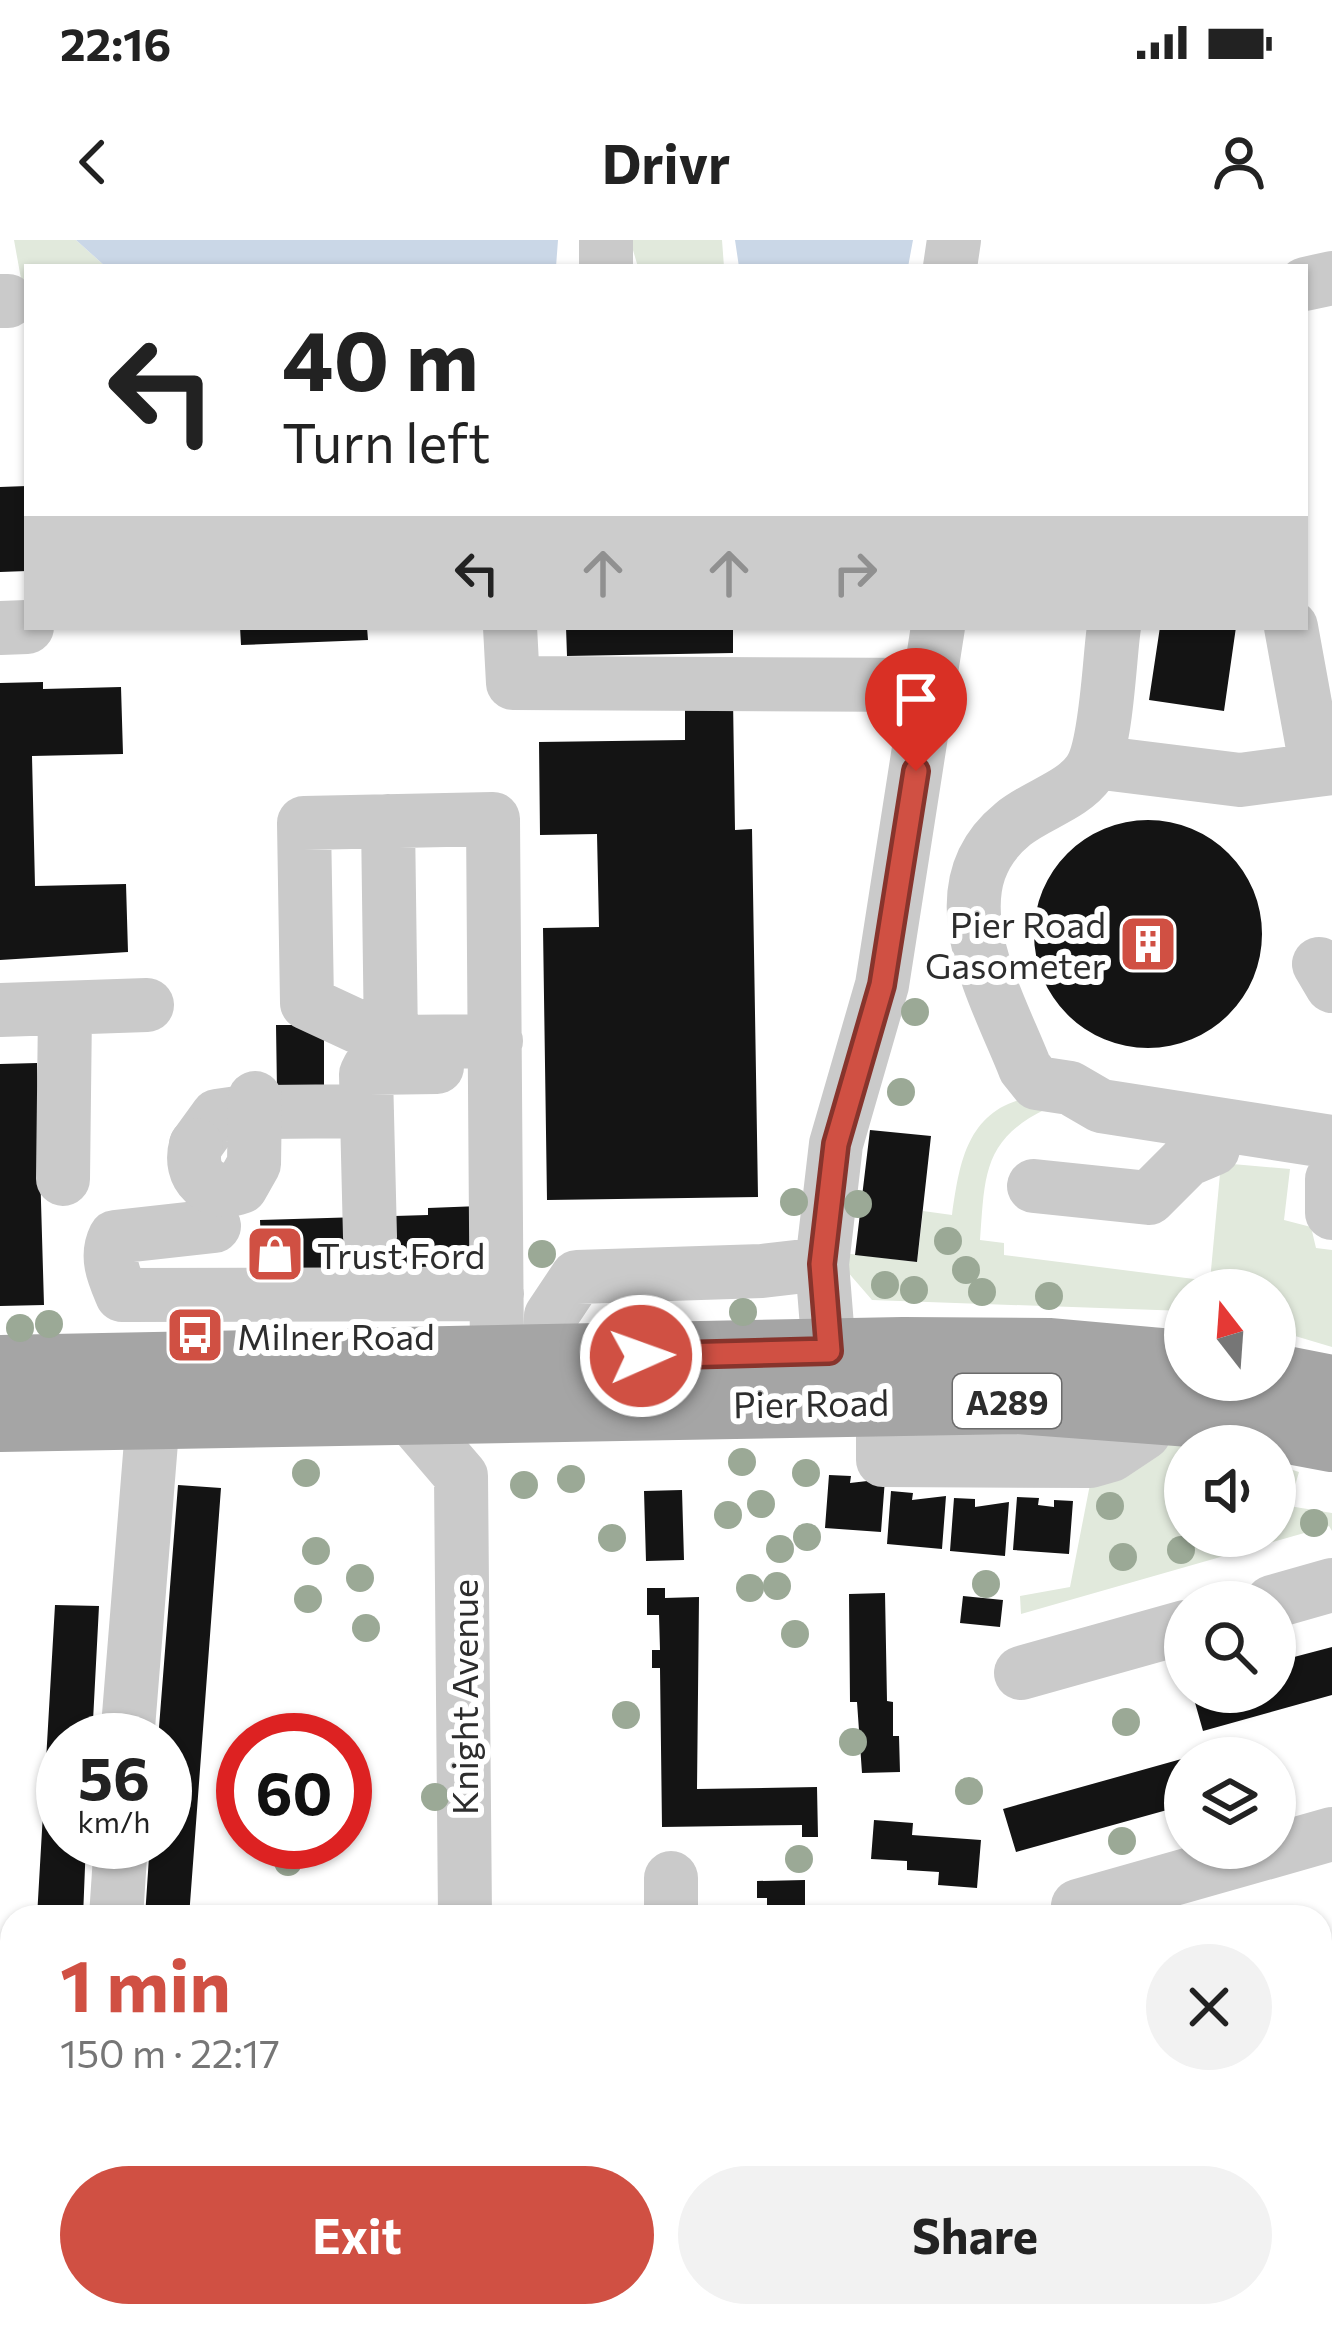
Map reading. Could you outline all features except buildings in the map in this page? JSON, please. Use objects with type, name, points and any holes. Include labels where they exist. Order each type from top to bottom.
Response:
[{"type":"main road","name":"Pier Road","points":[[0,1419],[407,1413],[522,1375],[829,1351],[1051,1351],[1164,1385]]},
{"type":"main road","name":"Pier Road","points":[[0,1368],[522,1375],[883,1401],[1017,1401],[1164,1386]]},
{"type":"main road","points":[[1296,1381],[1332,1388]]},
{"type":"main road","name":"Pier Road","points":[[1214,1401],[1332,1439]]},
{"type":"street","points":[[510,630],[513,683],[929,686]]},
{"type":"street","points":[[829,1351],[822,1264],[836,1144],[882,985],[938,630]]},
{"type":"street","points":[[1114,630],[1095,762],[1077,784],[1013,824],[985,853],[971,928],[1024,1068],[1037,1083],[1070,1088],[1101,1106],[1332,1142]]},
{"type":"street","points":[[1095,762],[1240,780],[1324,769],[1292,630]]},
{"type":"street","points":[[496,1053],[391,1042],[307,1003],[304,823],[494,819],[496,1053],[497,1294],[522,1375]]},
{"type":"street","points":[[388,821],[391,1042]]},
{"type":"street","points":[[0,1010],[147,1006]]},
{"type":"street","points":[[63,1179],[65,1010]]},
{"type":"street","points":[[370,1237],[369,1068],[496,1053]]},
{"type":"street","points":[[196,1145],[193,1165],[201,1182],[218,1191],[241,1187],[254,1164],[255,1108],[367,1111]]},
{"type":"street","points":[[1034,1186],[1149,1198],[1187,1160],[1213,1149],[1218,1126]]},
{"type":"street","points":[[1332,1179],[1332,1213]]},
{"type":"street","points":[[214,1226],[115,1238],[110,1248],[112,1272],[122,1295],[497,1294]]},
{"type":"street","points":[[407,1413],[461,1476],[516,1428],[522,1375],[577,1277],[762,1271],[822,1264]]},
{"type":"street","points":[[129,1713],[153,1417]]},
{"type":"street","name":"Knight Avenue","points":[[461,1476],[465,1905]]},
{"type":"street","points":[[1296,1595],[1332,1585]]},
{"type":"street","points":[[1021,1673],[1164,1633]]},
{"type":"street","points":[[1082,1905],[1332,1834]]},
{"type":"street","points":[[117,1905],[119,1869]]},
{"type":"shaded area","points":[[14,240],[76,240],[103,264],[24,264],[24,295]]},
{"type":"shaded area","points":[[630,240],[722,240],[724,264],[637,264]]},
{"type":"shaded area","points":[[1019,1100],[1046,1109],[1025,1121],[998,1147],[986,1179],[980,1240],[1004,1243],[1004,1255],[1164,1275],[1164,1310],[872,1300],[846,1270],[843,1253],[917,1262],[923,1211],[952,1215],[968,1145],[976,1130],[1001,1108]]},
{"type":"shaded area","points":[[1221,1163],[1290,1169],[1284,1220],[1311,1227],[1316,1248],[1332,1250],[1332,1347],[1296,1336],[1296,1269],[1211,1269]]},
{"type":"shaded area","points":[[1154,1443],[1164,1444],[1164,1557],[1220,1557],[1021,1614],[1020,1596],[1070,1587],[1092,1474]]},
{"type":"shaded area","points":[[1296,1507],[1332,1513],[1332,1531],[1329,1526],[1296,1535]]},
{"type":"water","points":[[76,240],[558,240],[556,264],[103,264]]},
{"type":"water","points":[[735,240],[913,240],[909,264],[739,264]]},
{"type":"place","name":"Pier Road Gasometer","points":[[1148,944]]},
{"type":"place","name":"Trust Ford","points":[[275,1254]]},
{"type":"place","name":"Milner Road","points":[[195,1335]]},
{"type":"route","points":[[641,1356],[829,1351],[822,1264],[836,1144],[882,985],[916,771]]}]
